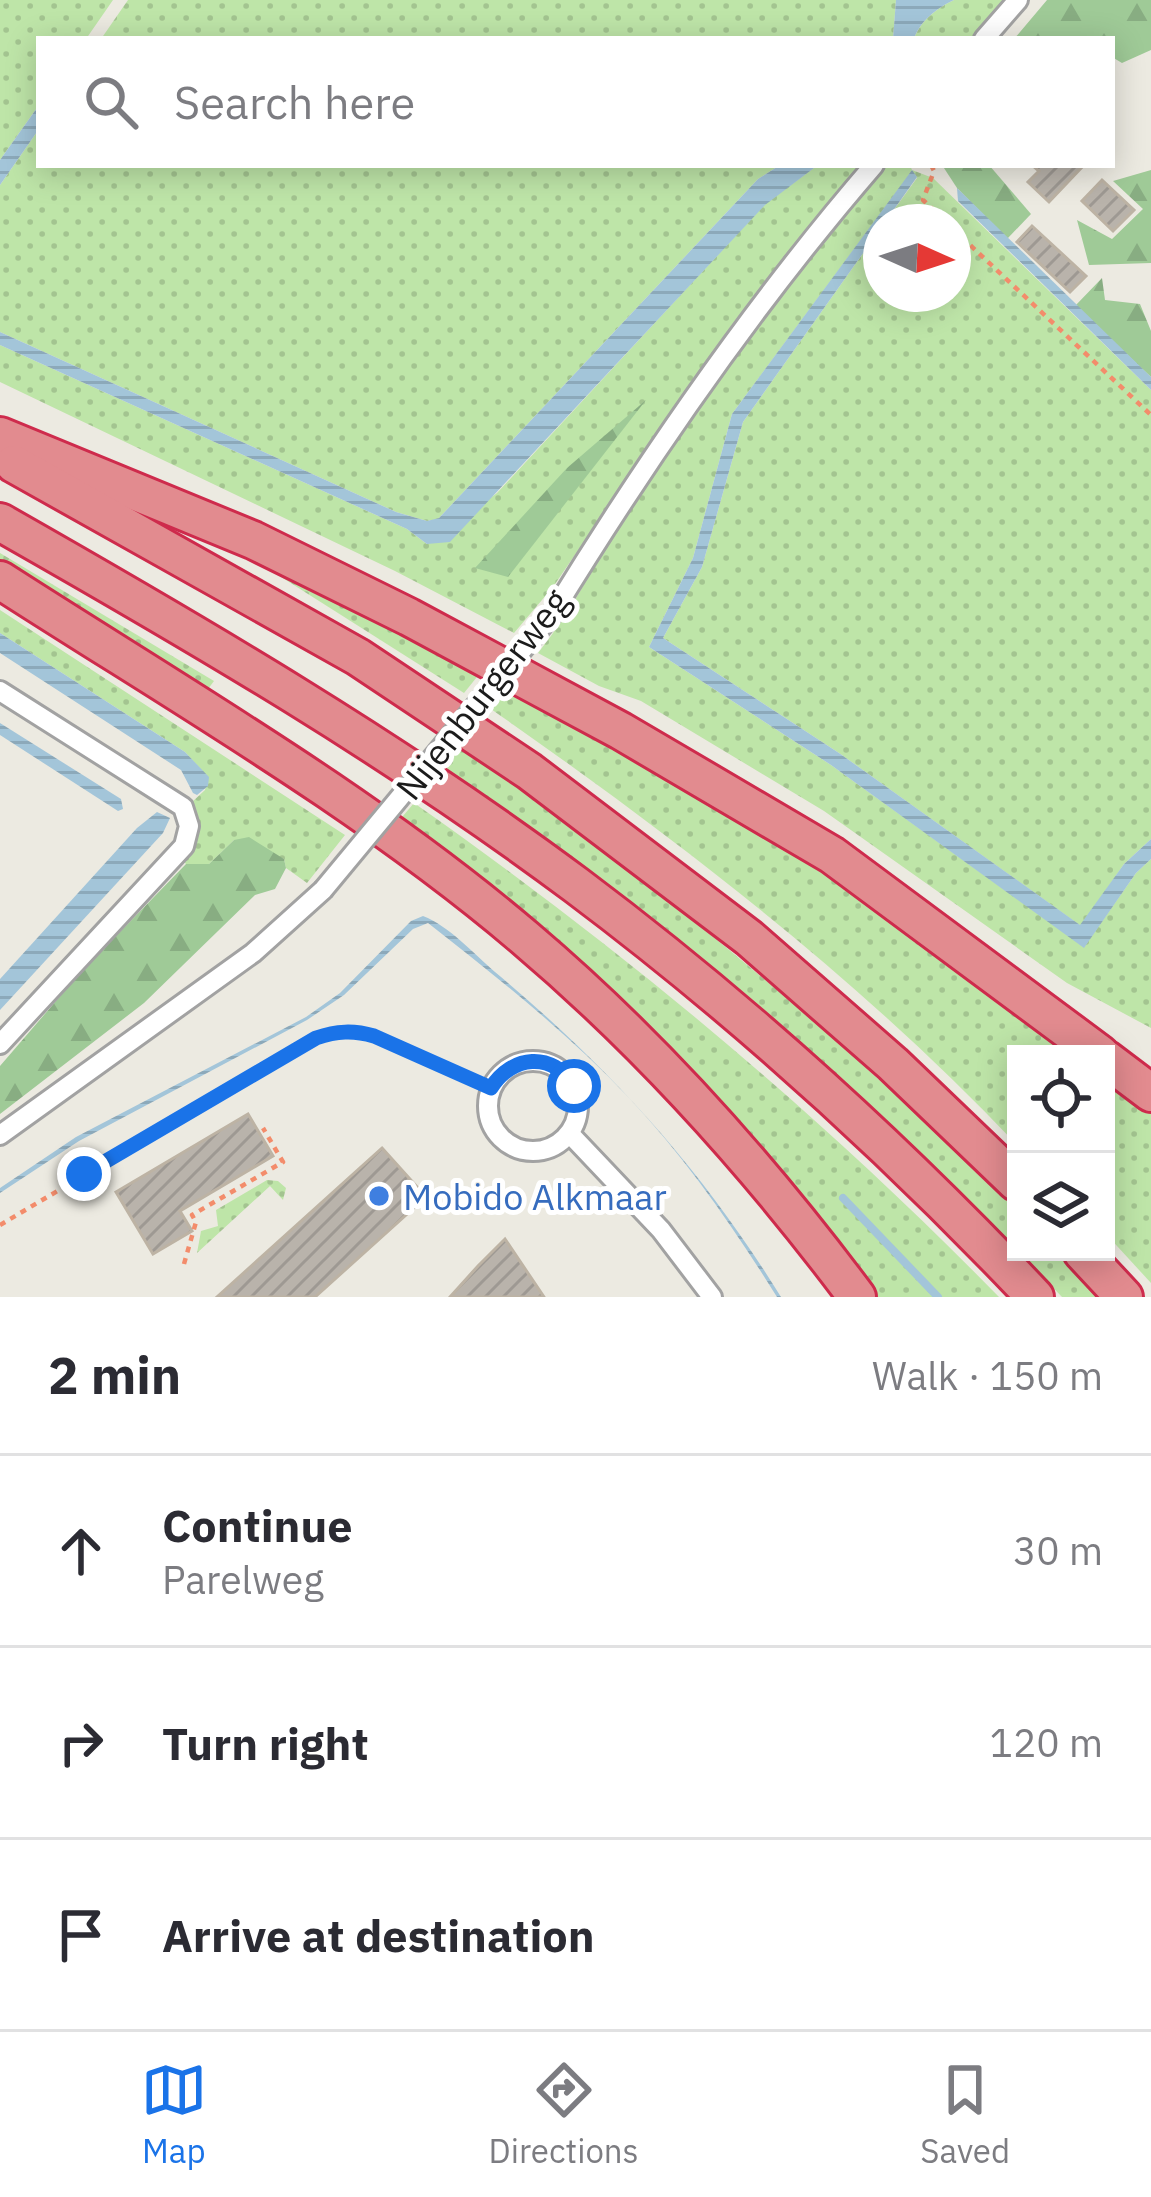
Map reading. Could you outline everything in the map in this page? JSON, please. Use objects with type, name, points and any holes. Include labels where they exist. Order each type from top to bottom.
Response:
[{"type":"highway","points":[[0,436],[253,540],[409,616],[621,731],[832,855],[1088,1045]]},
{"type":"highway","points":[[0,456],[358,657],[529,771],[749,938],[911,1080],[1007,1174]]},
{"type":"highway","points":[[0,522],[283,686],[574,884],[766,1040],[914,1174],[1035,1297]]},
{"type":"highway","points":[[0,580],[391,836],[528,940],[706,1112],[770,1182],[857,1297]]},
{"type":"highway","points":[[1115,1065],[1151,1093]]},
{"type":"highway","points":[[1090,1261],[1124,1297]]},
{"type":"street","points":[[987,36],[1018,0]]},
{"type":"street","name":"Nijenburgerweg","points":[[0,1136],[254,953],[323,890],[552,614],[690,400],[798,256],[871,168]]},
{"type":"street","points":[[0,691],[183,807],[189,826],[184,846],[0,1044]]},
{"type":"street","points":[[522,1062],[547,1062],[568,1076],[578,1098],[576,1123],[570,1134],[546,1150],[517,1149],[494,1131],[488,1102],[491,1088],[499,1076],[522,1062]]},
{"type":"street","points":[[570,1134],[661,1230],[712,1297]]},
{"type":"path","points":[[927,204],[923,200],[933,168]]},
{"type":"path","points":[[971,246],[1151,415]]},
{"type":"path","points":[[0,1225],[316,1038],[333,1033],[374,1036],[491,1088]]},
{"type":"path","points":[[184,1264],[196,1222],[192,1215],[283,1162],[263,1128]]},
{"type":"green space","points":[[0,0],[113,0],[88,36],[36,36],[36,109],[0,160]]},
{"type":"green space","points":[[128,0],[896,0],[893,36],[103,36]]},
{"type":"green space","points":[[954,0],[1009,0],[978,36],[916,36]]},
{"type":"green space","points":[[1047,0],[1151,0],[1151,50],[1122,63],[1115,59],[1115,36],[1017,36]]},
{"type":"green space","points":[[36,133],[36,168],[775,168],[758,179],[438,519],[427,521],[396,512],[0,332],[0,185]]},
{"type":"green space","points":[[814,168],[858,168],[731,326],[553,587],[514,633],[0,382],[0,345],[407,529],[427,544],[497,493],[765,204]]},
{"type":"green space","points":[[883,168],[911,168],[933,178],[960,204],[898,204],[917,178],[912,171],[888,204],[863,204],[863,237],[732,414],[693,558],[649,647],[831,765],[1084,947],[1151,859],[1151,1028],[1067,983],[824,811],[641,701],[599,686],[538,653],[663,453],[786,283]]},
{"type":"green space","points":[[944,168],[992,168],[1031,214],[1007,239]]},
{"type":"green space","points":[[1151,170],[1151,263],[1089,265],[1077,220],[1112,239],[1143,209],[1113,181]]},
{"type":"green space","points":[[971,215],[1151,390],[1151,839],[1124,864],[1081,926],[839,753],[663,638],[702,567],[743,422],[863,253],[863,312],[971,312]]},
{"type":"green space","points":[[1102,278],[1105,300],[1140,304],[1151,331],[1151,377],[1075,306]]},
{"type":"green space","points":[[646,400],[508,577],[475,568],[567,468]]},
{"type":"green space","points":[[0,553],[214,681],[205,693],[0,562]]},
{"type":"green space","points":[[253,559],[481,672],[464,693]]},
{"type":"green space","points":[[0,610],[345,835],[307,883],[286,868],[284,859],[234,840],[209,864],[186,864],[181,858],[196,839],[199,826],[191,803],[205,790],[208,777],[185,752],[0,633]]},
{"type":"green space","points":[[510,687],[769,838],[905,928],[1064,1045],[1007,1045],[1007,1135],[894,1025],[765,913],[491,709]]},
{"type":"green space","points":[[461,746],[748,965],[1007,1200],[1007,1239],[881,1118],[741,995],[595,879],[443,768]]},
{"type":"green space","points":[[414,803],[569,917],[718,1037],[861,1163],[999,1297],[876,1297],[852,1263],[397,823]]},
{"type":"green space","points":[[249,837],[284,859],[286,868],[275,889],[255,895],[144,1003],[0,1114],[0,1066],[81,972],[186,864],[209,864],[234,840]]},
{"type":"green space","points":[[1115,1084],[1151,1111],[1151,1283],[1115,1244]]},
{"type":"green space","points":[[267,1180],[286,1188],[283,1200],[270,1186],[197,1253],[201,1231],[218,1226],[216,1210]]},
{"type":"green space","points":[[1028,1261],[1067,1261],[1100,1297],[1062,1297]]},
{"type":"water","points":[[896,0],[954,0],[930,16],[916,36],[893,36]]},
{"type":"water","points":[[36,109],[36,133],[0,185],[0,160]]},
{"type":"water","points":[[775,168],[814,168],[765,205],[450,542],[427,544],[407,529],[0,345],[0,332],[396,512],[427,521],[439,518],[758,179]]},
{"type":"water","points":[[912,170],[917,177],[898,204],[887,204]]},
{"type":"water","points":[[957,188],[1151,377],[1151,390],[971,214],[971,204],[958,201]]},
{"type":"water","points":[[863,236],[863,253],[743,422],[702,567],[663,638],[839,753],[1080,925],[1124,864],[1151,839],[1151,859],[1084,948],[831,765],[649,647],[693,558],[732,414]]},
{"type":"water","points":[[0,633],[185,752],[209,777],[208,786],[193,793],[181,770],[0,653]]},
{"type":"water","points":[[0,723],[121,799],[123,809],[118,811],[0,735]]},
{"type":"water","points":[[157,812],[170,818],[163,833],[0,1010],[0,979],[137,828]]},
{"type":"water","points":[[423,916],[461,941],[606,1074],[428,923],[413,929],[344,995],[307,1020],[79,1141],[0,1193],[0,1188],[76,1137],[306,1017],[340,993],[411,921]]},
{"type":"water","points":[[639,1109],[686,1163],[719,1206],[781,1297],[689,1169]]},
{"type":"building","points":[[1036,168],[1081,168],[1049,202],[1028,182],[1039,171]]},
{"type":"building","points":[[1102,180],[1134,210],[1113,231],[1082,201]]},
{"type":"building","points":[[1032,226],[1086,276],[1070,292],[1017,242]]},
{"type":"building","points":[[248,1114],[273,1156],[180,1211],[192,1231],[153,1254],[116,1192]]},
{"type":"building","points":[[382,1148],[426,1197],[315,1297],[217,1297]]},
{"type":"building","points":[[505,1239],[544,1297],[450,1297],[478,1266]]},
{"type":"waterway","points":[[843,1198],[938,1297]]},
{"type":"place","name":"Mobido Alkmaar","points":[[379,1196]]},
{"type":"route","points":[[84,1174],[316,1038],[333,1033],[374,1036],[491,1088],[511,1066],[535,1060],[558,1068],[574,1086]]}]
